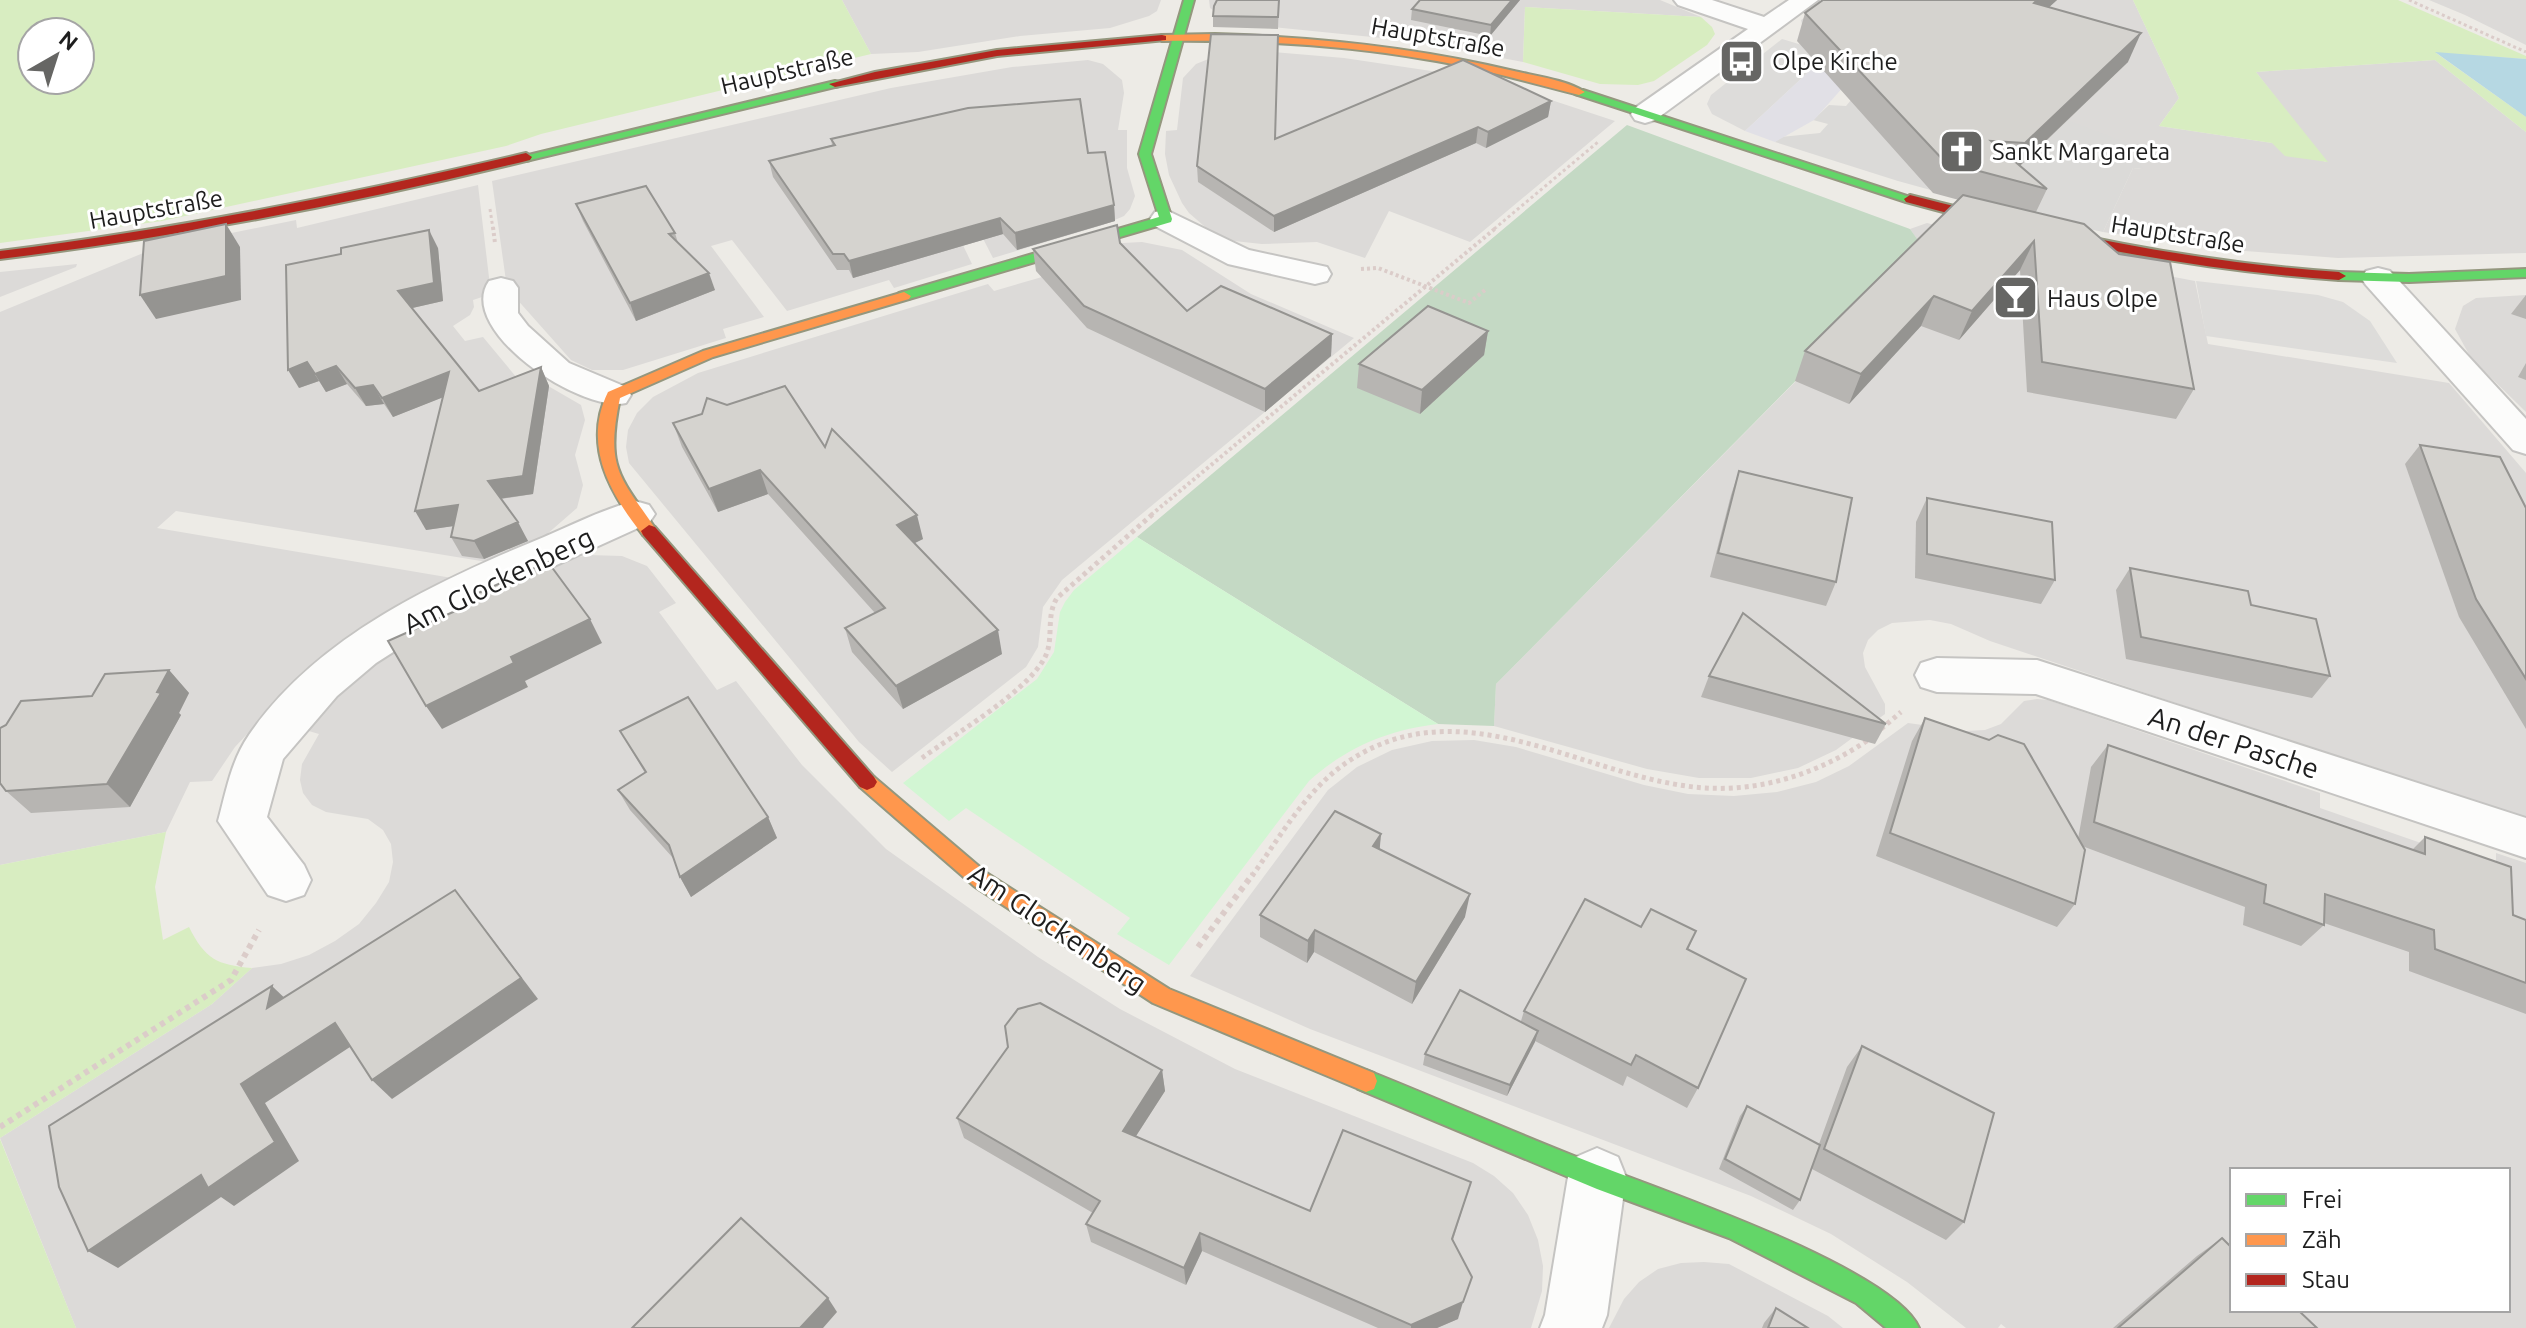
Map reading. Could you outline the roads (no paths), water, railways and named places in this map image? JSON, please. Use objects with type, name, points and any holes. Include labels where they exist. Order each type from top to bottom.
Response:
[{"type":"street","points":[[1166,219],[1145,154],[1189,0]]},
{"type":"street","points":[[1687,0],[1765,26]]},
{"type":"street","points":[[1645,114],[1805,0]]},
{"type":"street","name":"Hauptstraße","points":[[0,255],[151,236],[290,210],[930,63],[1049,45],[1178,36],[1315,42],[1446,59],[1537,79],[1892,194],[2099,247],[2243,269],[2378,278],[2526,273]]},
{"type":"street","points":[[501,288],[501,314],[526,343],[556,371],[613,395],[708,354],[1166,219],[1239,257],[1315,274]]},
{"type":"street","points":[[2378,278],[2526,442]]},
{"type":"street","name":"Am Glockenberg","points":[[613,395],[602,435],[607,472],[635,514],[876,792],[981,880],[1161,996],[1597,1177],[1735,1228],[1865,1294],[1906,1328]]},
{"type":"street","name":"Am Glockenberg","points":[[286,880],[242,821],[261,755],[304,701],[363,652],[416,614],[483,580],[635,514]]},
{"type":"street","name":"An der Pasche","points":[[1937,675],[2037,677],[2526,838]]},
{"type":"street","points":[[1571,1328],[1576,1315],[1597,1177]]},
{"type":"water","points":[[2435,52],[2526,59],[2526,117]]},
{"type":"place","name":"Olpe Kirche","points":[[1741,61]]},
{"type":"place","name":"Sankt Margareta","points":[[1961,151]]},
{"type":"place","name":"Haus Olpe","points":[[2016,298]]}]
